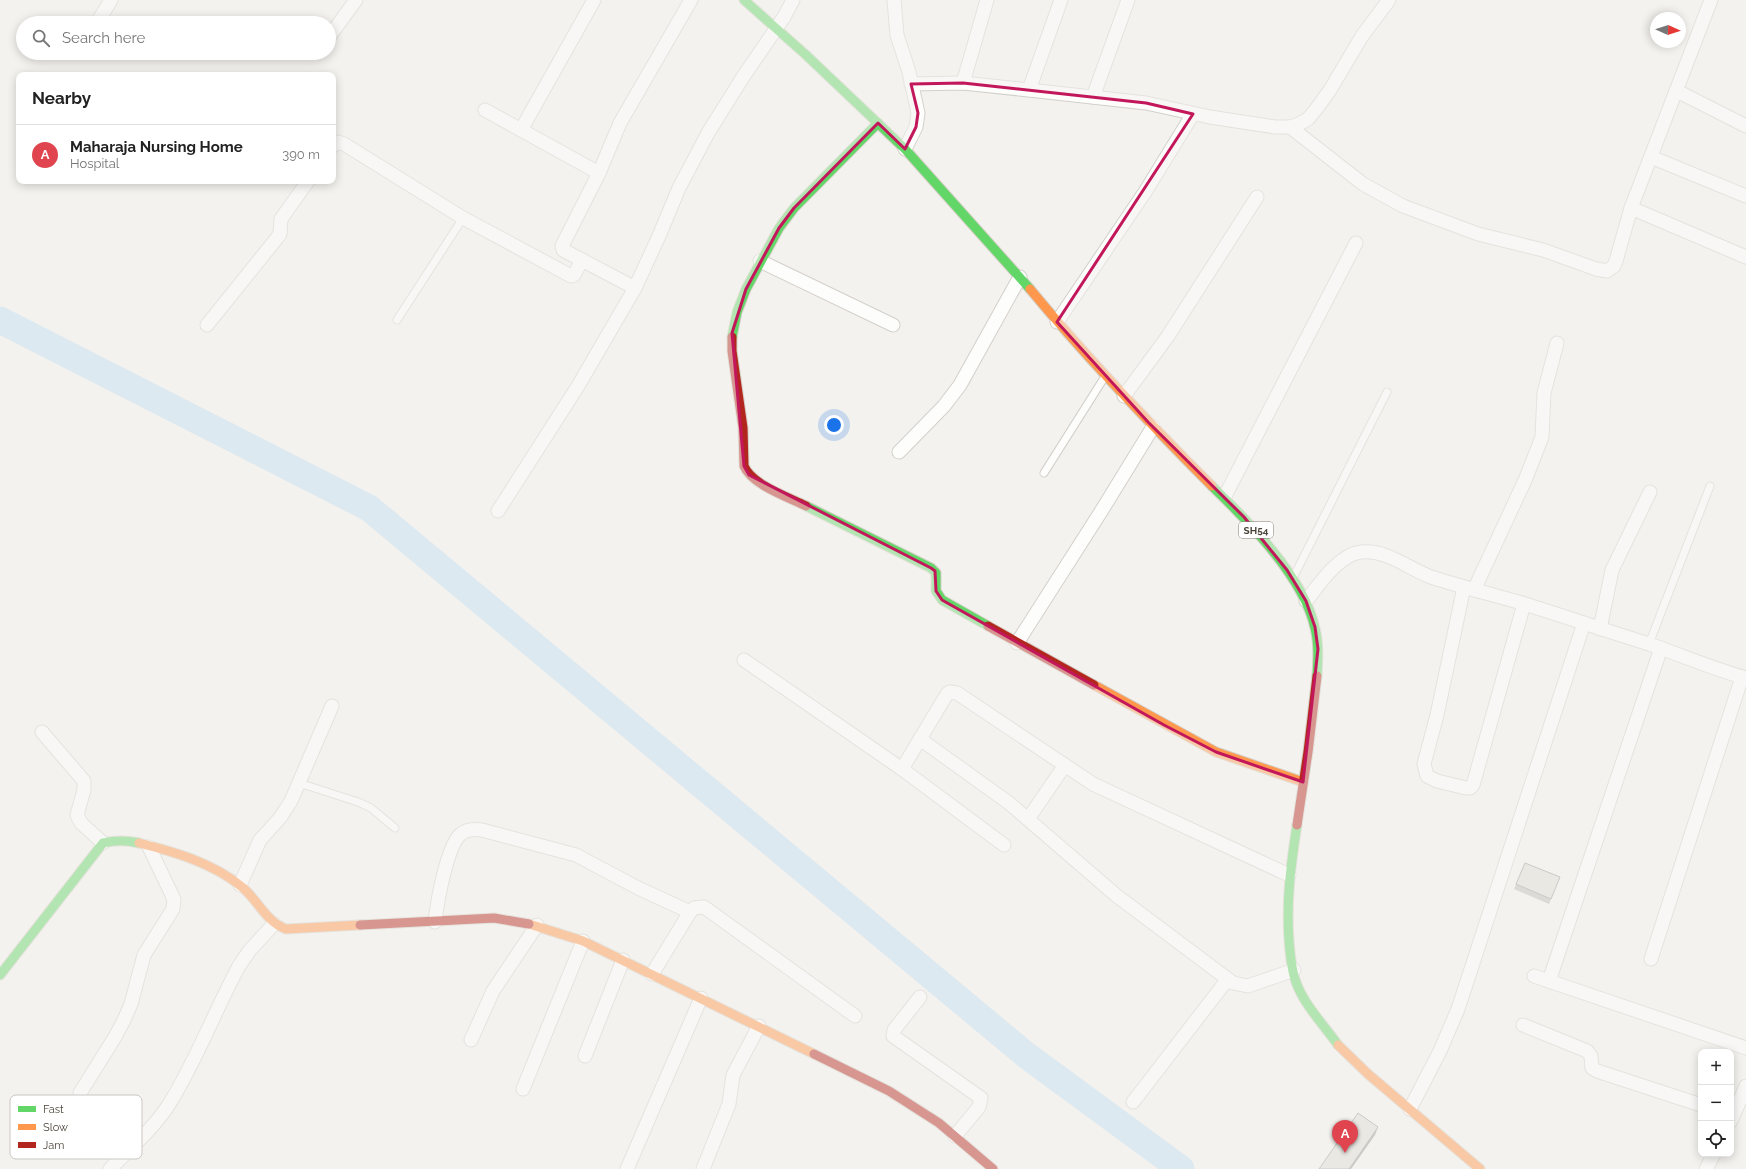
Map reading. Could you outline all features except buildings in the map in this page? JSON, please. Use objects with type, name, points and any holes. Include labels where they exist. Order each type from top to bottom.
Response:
[{"type":"street","points":[[101,16],[111,0]]},
{"type":"street","points":[[336,27],[356,0]]},
{"type":"street","points":[[521,130],[594,0]]},
{"type":"street","points":[[635,288],[564,250],[562,246],[599,173],[623,116],[691,0]]},
{"type":"street","name":"SH54","points":[[744,0],[805,54],[905,149],[985,240],[1020,277],[1057,322],[1105,376],[1153,427],[1225,496],[1270,546],[1293,579],[1306,601],[1315,627],[1318,649],[1317,676],[1289,876],[1287,911],[1290,952],[1296,982],[1308,1005],[1340,1047],[1368,1074],[1480,1169]]},
{"type":"street","points":[[498,511],[578,386],[635,288],[679,188],[708,133],[784,17],[793,0]]},
{"type":"street","points":[[894,0],[897,35],[918,113],[916,127],[905,149]]},
{"type":"street","points":[[963,83],[987,0]]},
{"type":"street","points":[[1029,90],[1061,0]]},
{"type":"street","points":[[1093,97],[1128,0]]},
{"type":"street","points":[[911,84],[963,83],[1146,103],[1193,114],[1275,127],[1290,127],[1308,119],[1317,108],[1330,90],[1362,36],[1389,0]]},
{"type":"street","points":[[1290,127],[1363,184],[1403,206],[1459,228],[1543,250],[1596,269],[1607,270],[1614,266],[1631,208],[1677,91],[1710,0]]},
{"type":"street","points":[[1677,91],[1746,126]]},
{"type":"street","points":[[485,110],[599,173]]},
{"type":"street","points":[[1057,322],[1145,192],[1193,114]]},
{"type":"street","points":[[878,123],[811,188],[794,208],[779,228],[760,261],[739,306],[732,333],[732,351],[742,420],[746,471],[754,480],[931,568],[936,574],[936,591],[942,600],[1164,726],[1216,752],[1303,782]]},
{"type":"street","points":[[336,144],[338,142],[344,144],[463,218],[571,276],[574,275],[582,260]]},
{"type":"street","points":[[1651,157],[1746,196]]},
{"type":"street","points":[[206,325],[278,238],[280,234],[281,219],[306,184]]},
{"type":"street","points":[[1124,396],[1168,336],[1257,197]]},
{"type":"street","points":[[1631,208],[1746,257]]},
{"type":"street","points":[[1225,496],[1356,244]]},
{"type":"street","points":[[760,261],[894,325]]},
{"type":"street","points":[[899,452],[944,406],[960,385],[1020,277]]},
{"type":"street","points":[[1524,604],[1473,785],[1470,788],[1466,788],[1437,781],[1427,776],[1424,764],[1469,589],[1526,478],[1540,442],[1544,428],[1544,393],[1557,344]]},
{"type":"street","points":[[1017,643],[1153,427]]},
{"type":"street","points":[[1600,629],[1612,570],[1650,492]]},
{"type":"street","points":[[1306,601],[1328,573],[1352,554],[1360,552],[1382,554],[1428,576],[1584,623],[1655,646],[1744,678],[1651,959]]},
{"type":"street","points":[[1410,1109],[1440,1051],[1458,1009],[1584,623]]},
{"type":"street","points":[[1549,981],[1655,646]]},
{"type":"street","points":[[744,660],[902,769],[1004,845]]},
{"type":"street","points":[[902,769],[947,694],[954,692],[960,694],[1093,784],[1289,876]]},
{"type":"street","points":[[240,885],[260,840],[286,810],[332,706]]},
{"type":"street","points":[[42,732],[84,781],[84,790],[77,815],[81,823],[103,843]]},
{"type":"street","points":[[920,739],[982,783],[1028,819],[1117,896],[1227,980],[1237,985],[1248,986],[1294,970]]},
{"type":"street","points":[[1028,819],[1065,765]]},
{"type":"street","points":[[436,922],[439,891],[455,842],[461,834],[474,829],[576,855],[638,888],[690,912]]},
{"type":"street","points":[[0,975],[103,843],[115,840],[124,840],[149,846],[208,865],[225,874],[253,897],[274,924],[286,929],[494,918],[516,920],[537,925],[584,941],[889,1091],[939,1123],[993,1169]]},
{"type":"street","points":[[80,1093],[115,1037],[131,1004],[144,955],[173,909],[174,900],[149,846]]},
{"type":"street","points":[[652,974],[690,912],[698,906],[708,908],[855,1016]]},
{"type":"street","points":[[142,1137],[167,1107],[181,1084],[239,966],[250,950],[274,924]]},
{"type":"street","points":[[471,1040],[493,991],[537,925]]},
{"type":"street","points":[[523,1089],[584,941]]},
{"type":"street","points":[[585,1056],[622,960]]},
{"type":"street","points":[[1534,976],[1746,1048]]},
{"type":"street","points":[[1133,1102],[1227,980]]},
{"type":"street","points":[[920,997],[894,1030],[893,1036],[982,1098],[979,1107],[955,1136]]},
{"type":"street","points":[[627,1169],[701,998]]},
{"type":"street","points":[[1523,1025],[1587,1051],[1590,1056],[1592,1068],[1597,1071],[1698,1104]]},
{"type":"street","points":[[703,1169],[729,1104],[733,1075],[759,1026]]},
{"type":"street","points":[[1734,1113],[1746,1086]]},
{"type":"street","points":[[1706,1169],[1712,1157]]},
{"type":"street","points":[[110,1169],[120,1159]]},
{"type":"lane","points":[[397,320],[463,218]]},
{"type":"lane","points":[[1044,473],[1105,376]]},
{"type":"lane","points":[[1293,579],[1387,392]]},
{"type":"lane","points":[[1655,646],[1710,486]]},
{"type":"lane","points":[[299,783],[358,802],[371,808],[395,828]]},
{"type":"highlighted area","points":[[963,83],[1146,103],[1193,114],[1057,322],[1148,422],[1244,517],[1287,570],[1306,601],[1315,627],[1318,649],[1303,782],[1216,752],[1164,725],[942,600],[936,591],[935,571],[931,568],[749,475],[744,466],[732,333],[746,289],[779,228],[794,208],[878,123],[905,149],[916,127],[918,113],[911,84]]},
{"type":"waterway","points":[[0,320],[369,508],[1026,1055],[1181,1169]]},
{"type":"traffic: fast","points":[[744,0],[805,54],[905,149],[1030,289]]},
{"type":"traffic: fast","points":[[732,337],[737,312],[746,289],[779,228],[794,208],[878,123]]},
{"type":"traffic: fast","points":[[1212,486],[1258,533],[1287,570],[1299,589],[1309,609],[1315,628],[1318,652],[1317,676]]},
{"type":"traffic: fast","points":[[806,506],[931,568],[936,573],[936,591],[942,600],[988,626]]},
{"type":"traffic: fast","points":[[1297,825],[1291,868],[1288,925],[1294,977],[1304,999],[1338,1045]]},
{"type":"traffic: fast","points":[[0,975],[103,843],[112,841],[129,841],[139,843]]},
{"type":"traffic: slow","points":[[1030,289],[1119,390],[1212,486]]},
{"type":"traffic: slow","points":[[1094,685],[1216,752],[1303,782]]},
{"type":"traffic: slow","points":[[139,843],[193,859],[219,871],[248,892],[273,921],[286,929],[360,925]]},
{"type":"traffic: slow","points":[[529,924],[583,941],[814,1054]]},
{"type":"traffic: slow","points":[[1338,1045],[1368,1074],[1480,1169]]},
{"type":"traffic: jam","points":[[732,337],[732,351],[743,428],[744,466],[748,473],[762,485],[806,506]]},
{"type":"traffic: jam","points":[[988,626],[1094,685]]},
{"type":"traffic: jam","points":[[1297,825],[1317,676]]},
{"type":"traffic: jam","points":[[360,925],[494,918],[529,924]]},
{"type":"traffic: jam","points":[[814,1054],[889,1091],[939,1123],[993,1169]]},
{"type":"place","name":"Maharaja Nursing Home","points":[[1345,1153]]}]
